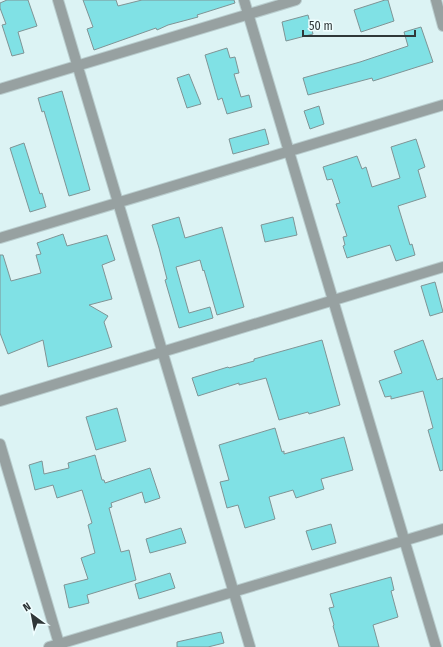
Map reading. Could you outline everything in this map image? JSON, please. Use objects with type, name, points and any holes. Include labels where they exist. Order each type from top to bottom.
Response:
[{"type":"street","points":[[58,0],[250,647]]},
{"type":"street","points":[[244,0],[436,647]]},
{"type":"street","points":[[0,89],[296,0]]},
{"type":"street","points":[[436,0],[443,26]]},
{"type":"street","points":[[0,238],[443,105]]},
{"type":"street","points":[[0,400],[443,267]]},
{"type":"street","points":[[0,444],[56,646],[443,528]]},
{"type":"building","points":[[7,0],[28,0],[37,26],[18,32],[24,53],[12,56],[2,25],[6,24],[0,8],[0,3]]},
{"type":"building","points":[[83,0],[116,0],[118,6],[142,0],[234,0],[235,3],[197,15],[198,17],[168,25],[157,30],[156,28],[94,50],[87,29],[93,27]]},
{"type":"building","points":[[388,0],[394,21],[361,32],[354,10]]},
{"type":"building","points":[[308,15],[313,34],[286,41],[282,22]]},
{"type":"building","points":[[421,27],[433,62],[373,81],[372,78],[308,95],[303,78],[360,62],[408,46],[404,32]]},
{"type":"building","points":[[227,48],[230,58],[235,57],[239,73],[234,74],[241,97],[249,95],[252,107],[227,114],[222,98],[218,100],[205,55]]},
{"type":"building","points":[[189,74],[201,104],[187,108],[177,78]]},
{"type":"building","points":[[62,91],[90,190],[69,196],[44,111],[42,112],[38,98]]},
{"type":"building","points":[[319,106],[324,124],[310,129],[304,111]]},
{"type":"building","points":[[265,129],[269,144],[233,154],[229,139]]},
{"type":"building","points":[[416,139],[425,167],[418,170],[426,197],[398,206],[410,245],[412,244],[415,255],[396,261],[390,245],[347,258],[343,246],[345,245],[343,237],[347,236],[336,204],[340,203],[332,179],[327,180],[323,167],[357,156],[362,169],[366,167],[372,187],[400,178],[391,147]]},
{"type":"building","points":[[24,143],[40,194],[42,193],[46,207],[30,212],[10,148]]},
{"type":"building","points":[[179,217],[185,238],[222,227],[244,307],[217,315],[200,260],[176,267],[189,313],[210,307],[213,318],[179,328],[165,280],[167,279],[152,225]]},
{"type":"building","points":[[293,217],[297,235],[265,242],[261,225]]},
{"type":"building","points":[[63,234],[67,246],[107,235],[115,260],[102,265],[112,299],[89,305],[108,316],[104,322],[112,347],[48,367],[43,340],[8,354],[0,333],[0,255],[3,255],[11,281],[41,273],[36,255],[41,254],[37,243]]},
{"type":"building","points":[[435,282],[443,312],[430,316],[421,286]]},
{"type":"building","points":[[322,340],[340,405],[309,414],[308,412],[279,420],[266,378],[239,385],[239,383],[198,396],[192,378]]},
{"type":"building","points":[[423,340],[437,380],[443,378],[443,470],[440,471],[428,430],[433,428],[423,391],[391,399],[391,396],[385,397],[379,381],[402,373],[394,351]]},
{"type":"building","points":[[117,408],[126,441],[96,450],[86,417]]},
{"type":"building","points":[[275,428],[282,452],[284,451],[284,454],[344,437],[353,470],[321,479],[324,489],[296,498],[293,490],[269,497],[275,519],[245,528],[238,505],[227,508],[220,482],[229,480],[219,445]]},
{"type":"building","points":[[95,455],[102,480],[104,480],[105,483],[150,468],[160,498],[145,503],[142,492],[111,503],[112,507],[109,508],[121,552],[129,550],[136,580],[87,595],[89,603],[69,608],[64,585],[88,579],[81,558],[95,553],[88,525],[92,523],[82,490],[57,498],[53,485],[35,490],[29,465],[42,461],[44,474],[69,468],[68,463]]},
{"type":"building","points":[[331,524],[336,543],[312,550],[306,531]]},
{"type":"building","points":[[181,528],[186,543],[150,553],[146,539]]},
{"type":"building","points":[[170,573],[175,588],[139,599],[135,584]]},
{"type":"building","points":[[391,577],[394,590],[391,591],[398,617],[373,625],[379,647],[339,647],[329,608],[334,607],[330,594]]},
{"type":"building","points":[[221,632],[224,643],[208,647],[177,647],[177,642]]}]
